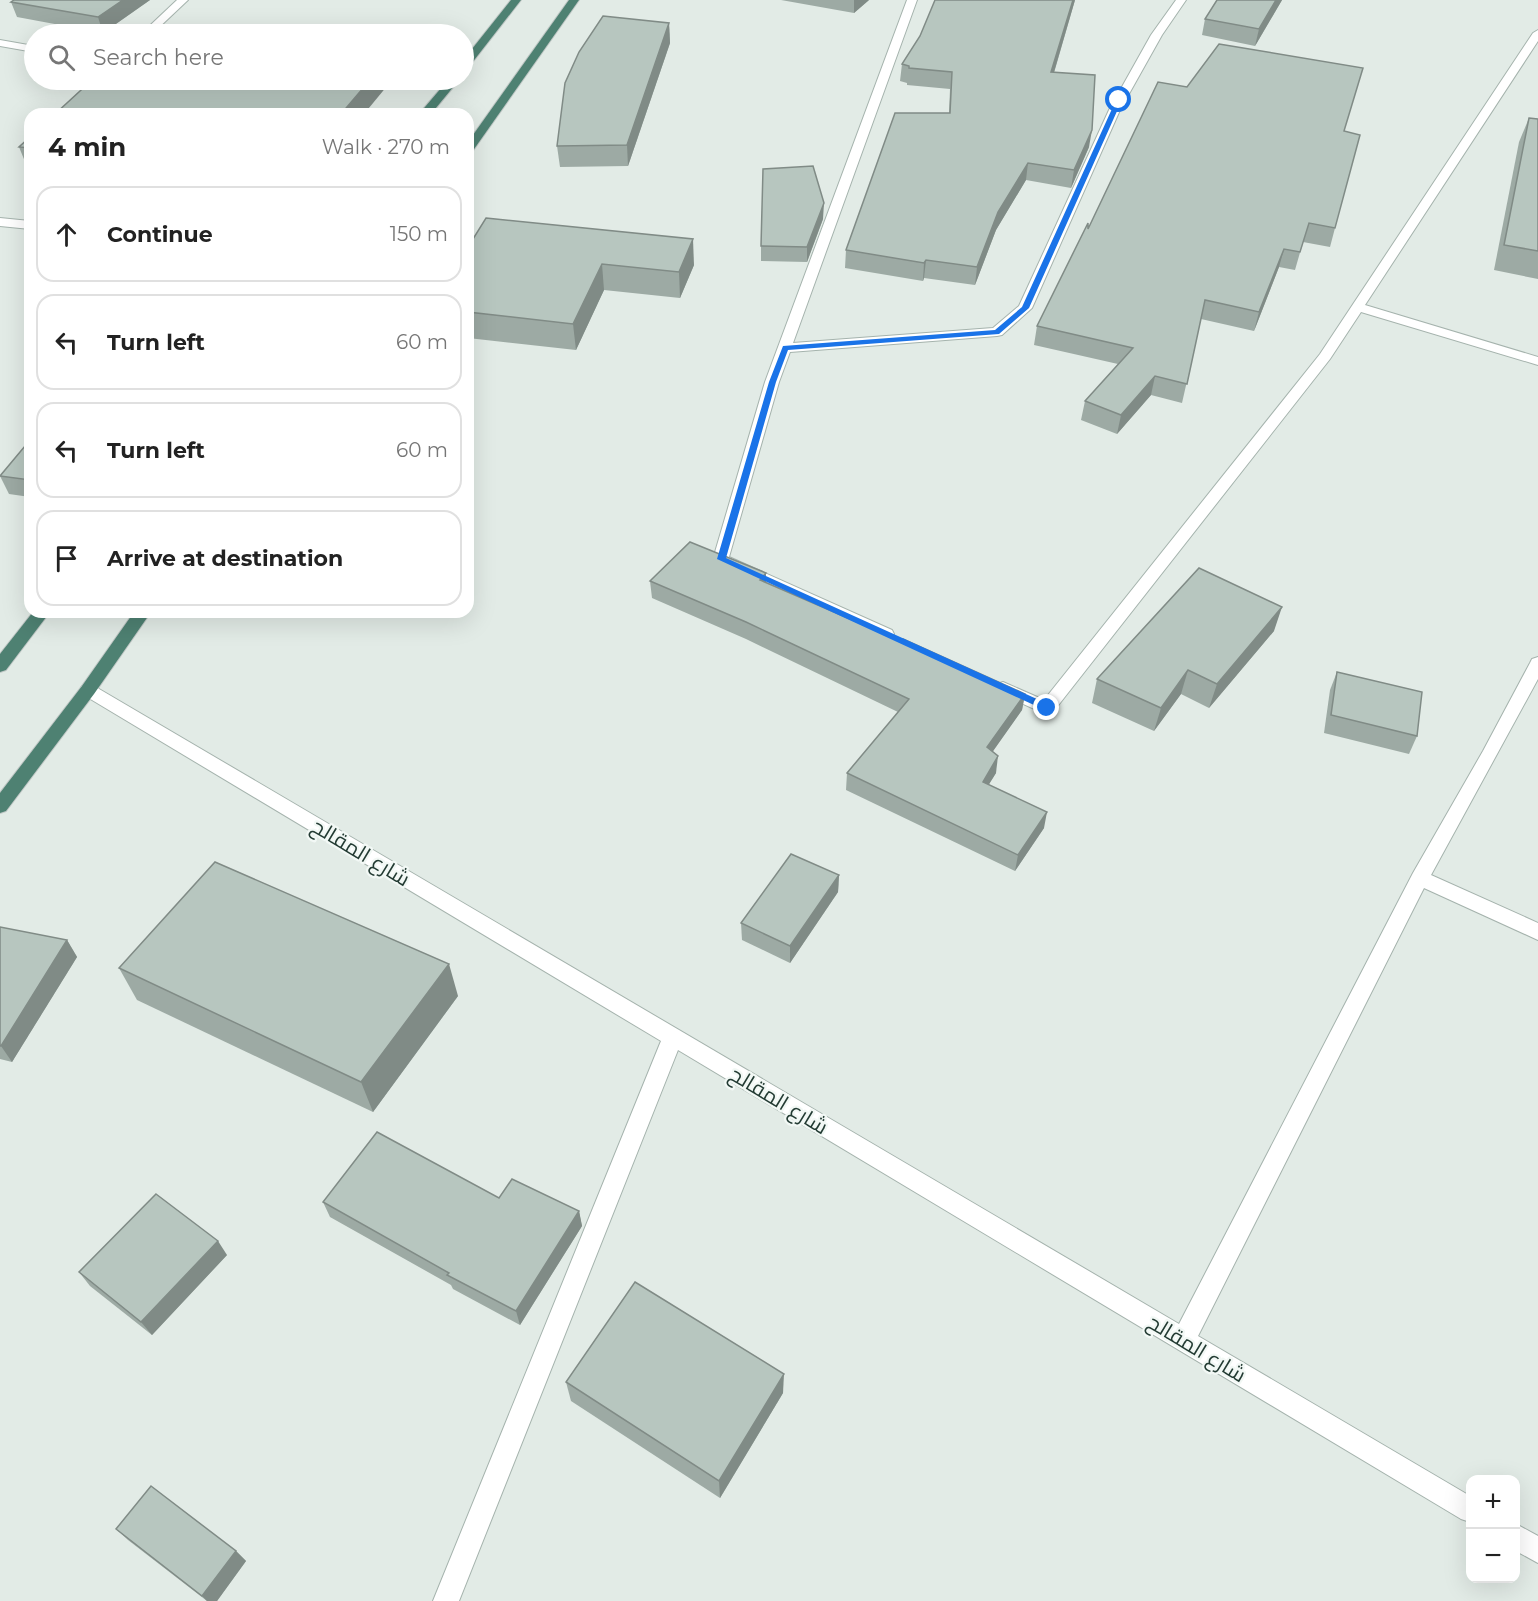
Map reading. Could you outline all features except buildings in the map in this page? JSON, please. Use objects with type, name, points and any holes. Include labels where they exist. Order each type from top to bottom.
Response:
[{"type":"highway","points":[[474,53],[516,0]]},
{"type":"highway","points":[[474,142],[574,0]]},
{"type":"highway","points":[[430,108],[445,90]]},
{"type":"highway","points":[[0,666],[37,618]]},
{"type":"highway","points":[[0,806],[88,690],[139,618]]},
{"type":"street","points":[[157,24],[183,0]]},
{"type":"street","points":[[895,638],[721,559],[772,382],[912,0]]},
{"type":"street","points":[[785,348],[997,332],[1025,308],[1119,100],[1160,28],[1181,0]]},
{"type":"street","points":[[992,683],[1047,708],[1325,356],[1538,33]]},
{"type":"street","points":[[0,43],[24,47]]},
{"type":"street","points":[[0,222],[24,224]]},
{"type":"street","points":[[1359,307],[1538,361]]},
{"type":"street","points":[[1183,1340],[1420,878],[1491,753],[1538,663]]},
{"type":"street","name":"شارع المقالح","points":[[88,690],[1466,1508]]},
{"type":"street","points":[[1420,878],[1538,932]]},
{"type":"street","points":[[446,1601],[673,1038]]},
{"type":"street","points":[[1520,1540],[1538,1550]]},
{"type":"route","points":[[1047,708],[721,559],[772,382],[785,348],[997,332],[1025,308],[1119,100]]}]
